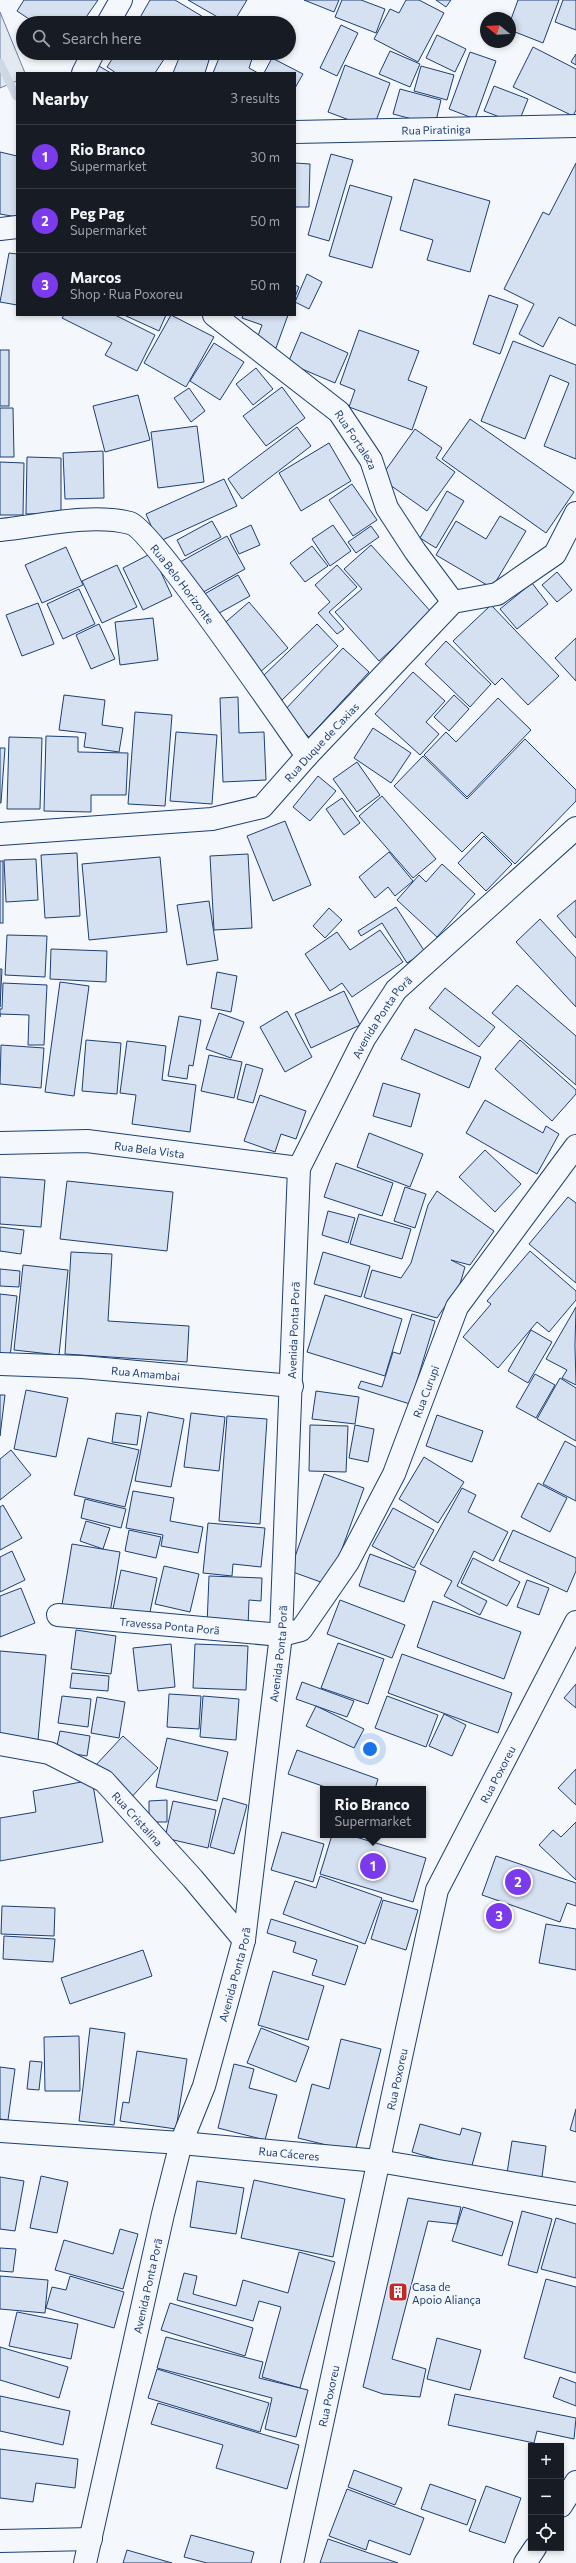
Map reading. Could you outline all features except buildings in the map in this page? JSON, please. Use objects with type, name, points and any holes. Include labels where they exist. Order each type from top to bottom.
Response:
[{"type":"street","points":[[112,16],[121,0]]},
{"type":"street","points":[[84,72],[90,60]]},
{"type":"street","name":"Rua Piratiniga","points":[[296,132],[576,126]]},
{"type":"street","points":[[0,229],[16,227]]},
{"type":"street","name":"Rua Fortaleza","points":[[215,316],[339,412],[371,460],[387,508],[414,551],[453,602]]},
{"type":"street","points":[[453,602],[497,594],[555,554],[576,513]]},
{"type":"street","name":"Rua Belo Horizonte","points":[[0,530],[99,519],[131,523],[163,556],[307,756]]},
{"type":"street","name":"Rua Duque de Caxias","points":[[0,834],[212,819],[262,807],[307,756],[453,602]]},
{"type":"street","name":"Avenida Ponta Porã","points":[[85,2563],[163,2214],[181,2143],[204,2086],[244,1940],[281,1635],[292,1386],[298,1168],[364,1039],[396,990],[576,828]]},
{"type":"street","name":"Rua Bela Vista","points":[[0,1143],[87,1141],[298,1168]]},
{"type":"street","name":"Rua Curupi","points":[[281,1635],[301,1630],[348,1562],[394,1474],[457,1307],[576,1146]]},
{"type":"street","name":"Rua Amambai","points":[[0,1364],[82,1367],[292,1386]]},
{"type":"street","name":"Travessa Ponta Porã","points":[[58,1615],[281,1635]]},
{"type":"street","name":"Rua Poxoreu","points":[[292,2563],[437,1890],[576,1622]]},
{"type":"street","name":"Rua Cristalina","points":[[0,1744],[49,1753],[104,1781],[193,1879],[244,1940]]},
{"type":"street","name":"Rua Cáceres","points":[[0,2131],[181,2143],[378,2161],[576,2194]]},
{"type":"street","points":[[564,2501],[576,2482]]},
{"type":"street","points":[[0,2541],[91,2540]]},
{"type":"street","points":[[525,2563],[533,2551]]},
{"type":"shaded area","points":[[0,12],[16,51],[16,60],[20,60],[25,72],[16,72],[16,81],[0,88]]},
{"type":"waterway","points":[[0,63],[16,96]]},
{"type":"place","name":"Rio Branco","points":[[373,1866]]},
{"type":"place","name":"Peg Pag","points":[[518,1882]]},
{"type":"place","name":"Marcos","points":[[499,1916]]},
{"type":"place","name":"Casa de Apoio Aliança","points":[[398,2292]]}]
